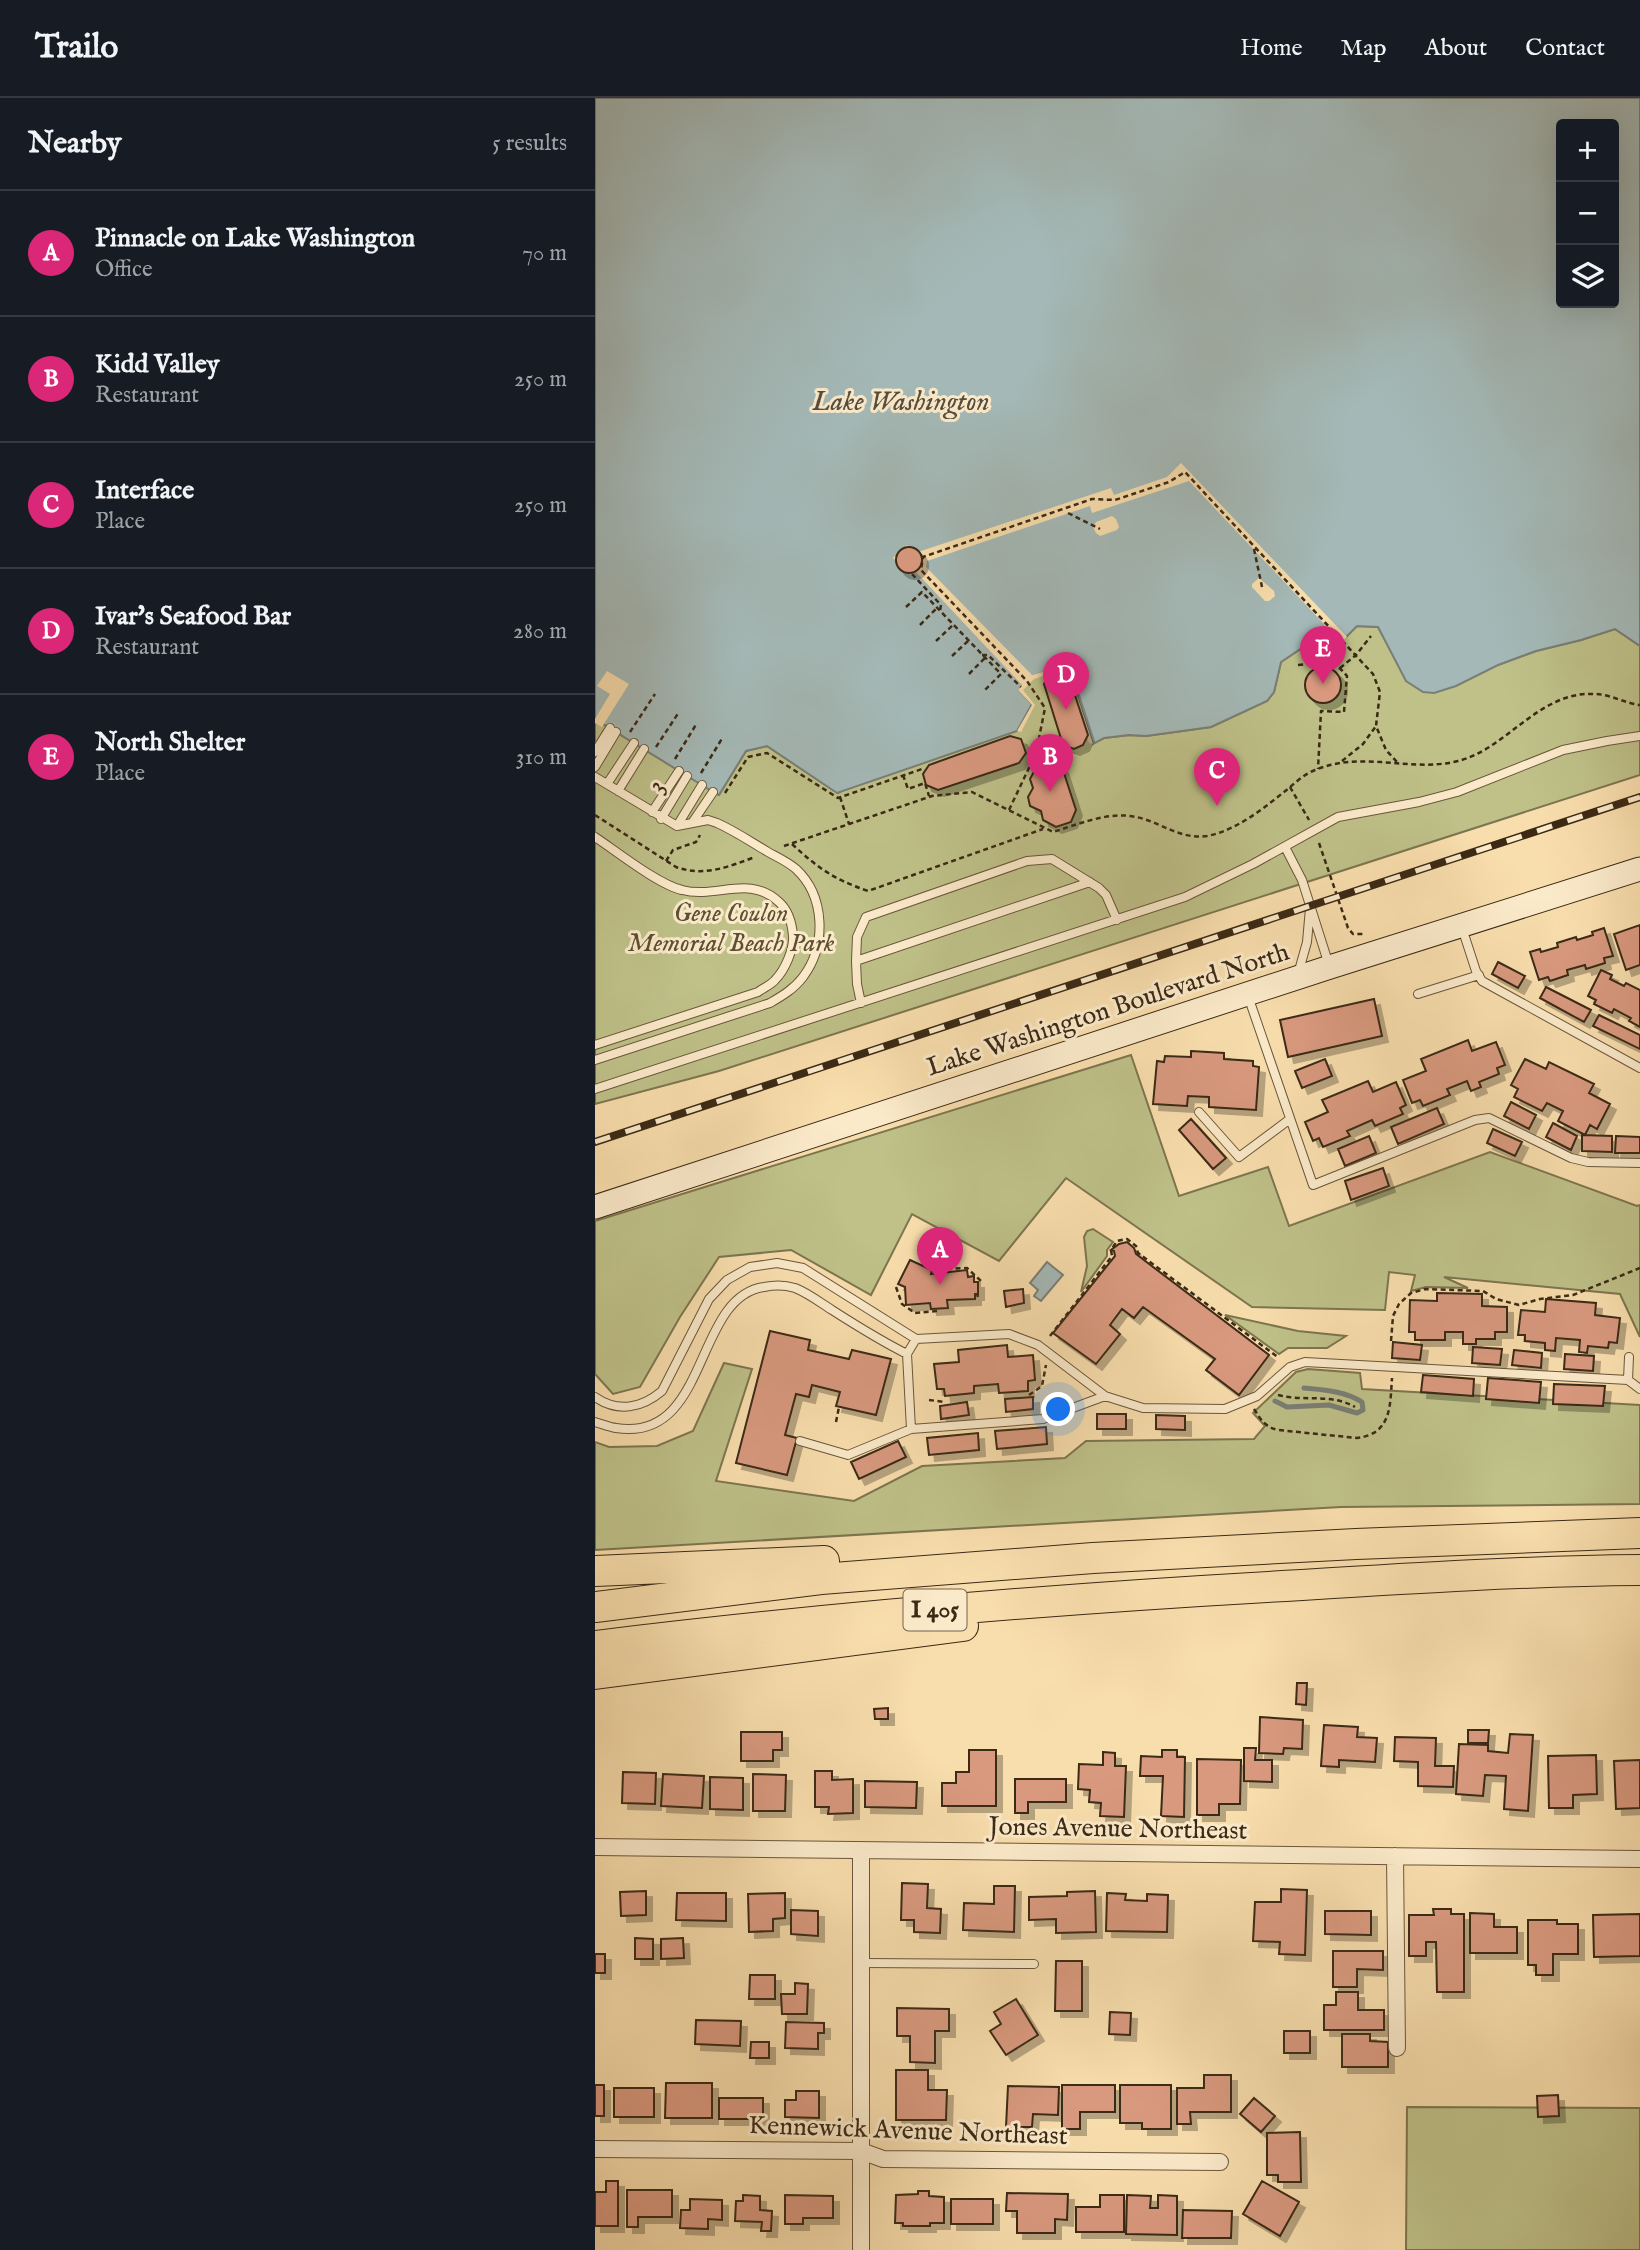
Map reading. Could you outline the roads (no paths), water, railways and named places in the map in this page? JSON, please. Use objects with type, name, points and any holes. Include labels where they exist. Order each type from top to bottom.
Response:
[{"type":"highway","name":"I 405","points":[[595,1607],[821,1579],[1093,1558],[1640,1533]]},
{"type":"highway","points":[[595,1572],[856,1560],[1093,1558]]},
{"type":"highway","name":"I 405","points":[[595,1646],[894,1613],[1093,1597],[1488,1574],[1640,1570]]},
{"type":"highway","points":[[595,1674],[1276,1586]]},
{"type":"street","name":"Lake Washington Boulevard North","points":[[595,1207],[1330,967],[1640,869]]},
{"type":"street","name":"Jones Avenue Northeast","points":[[595,1847],[1640,1859]]},
{"type":"street","points":[[861,1850],[861,2250]]},
{"type":"street","points":[[1395,1856],[1397,2048]]},
{"type":"street","name":"Kennewick Avenue Northeast","points":[[595,2150],[861,2151],[883,2159],[1220,2162]]},
{"type":"lane","points":[[595,752],[613,730],[595,767]]},
{"type":"lane","points":[[595,1089],[1185,897],[1219,882],[1338,817],[1457,792],[1563,750],[1640,736]]},
{"type":"lane","points":[[607,785],[630,740]]},
{"type":"lane","points":[[618,791],[648,751]]},
{"type":"lane","name":"3","points":[[652,812],[679,771],[661,819]]},
{"type":"lane","points":[[595,777],[677,827],[708,820],[730,829],[794,867],[814,896],[819,914],[819,940],[815,955],[804,976],[786,993],[769,1003],[595,1059]]},
{"type":"lane","points":[[677,827],[699,783]]},
{"type":"lane","points":[[692,823],[713,792]]},
{"type":"lane","points":[[595,837],[666,884],[681,890],[698,892],[738,888],[758,889],[770,894],[785,907],[792,926],[793,942],[776,980],[758,992],[595,1045]]},
{"type":"lane","points":[[1285,847],[1302,880],[1330,967]]},
{"type":"lane","points":[[861,1003],[857,984],[857,937],[866,918],[1027,861],[1052,859],[1090,882],[1106,895],[1117,920]]},
{"type":"lane","points":[[856,961],[1090,882]]},
{"type":"lane","points":[[1296,978],[1307,942],[1310,905]]},
{"type":"lane","points":[[1461,926],[1482,981],[1640,1068]]},
{"type":"lane","points":[[1418,994],[1479,975]]},
{"type":"lane","points":[[1248,994],[1313,1185],[1475,1120],[1489,1118],[1571,1158],[1588,1162],[1640,1163]]},
{"type":"lane","points":[[1199,1112],[1239,1157],[1290,1119]]},
{"type":"lane","points":[[595,1397],[619,1408],[635,1407],[651,1401],[662,1391],[709,1299],[727,1280],[750,1267],[777,1263],[803,1269],[916,1339],[1009,1334],[1038,1345],[1105,1396],[1143,1408],[1225,1409],[1257,1396],[1290,1367],[1305,1362],[1628,1380],[1640,1390]]},
{"type":"lane","points":[[595,1422],[617,1429],[640,1428],[661,1419],[679,1405],[726,1311],[740,1297],[757,1287],[776,1285],[796,1288],[907,1354]]},
{"type":"lane","points":[[911,1429],[907,1354],[916,1339]]},
{"type":"lane","points":[[1628,1380],[1629,1357]]},
{"type":"lane","points":[[800,1441],[848,1455],[911,1429],[1043,1419],[1105,1396]]},
{"type":"lane","points":[[861,1963],[1034,1964]]},
{"type":"water","name":"Lake Washington","points":[[595,98],[1640,98],[1640,646],[1615,629],[1536,651],[1434,693],[1423,692],[1406,681],[1378,627],[1357,626],[1346,637],[1305,646],[1281,662],[1274,692],[1267,701],[1211,727],[1146,736],[1104,738],[1093,744],[1067,666],[1032,676],[1019,690],[1032,704],[1017,731],[837,793],[767,746],[746,751],[719,795],[595,719]]},
{"type":"water","points":[[1047,1262],[1063,1275],[1041,1301],[1034,1296],[1038,1290],[1030,1283]]},
{"type":"waterway","points":[[1275,1401],[1287,1407],[1329,1405],[1357,1413],[1363,1410],[1362,1402],[1349,1395],[1304,1388]]},
{"type":"railway","points":[[595,1142],[1640,797]]},
{"type":"place","name":"North Shelter","points":[[1323,684]]},
{"type":"place","name":"Ivar's Seafood Bar","points":[[1066,710]]},
{"type":"place","name":"Kidd Valley","points":[[1050,792]]},
{"type":"place","name":"Interface","points":[[1217,806]]},
{"type":"place","name":"Pinnacle on Lake Washington","points":[[940,1285]]},
{"type":"park label","name":"Gene Coulon Memorial Beach Park","points":[[731,928]]}]
